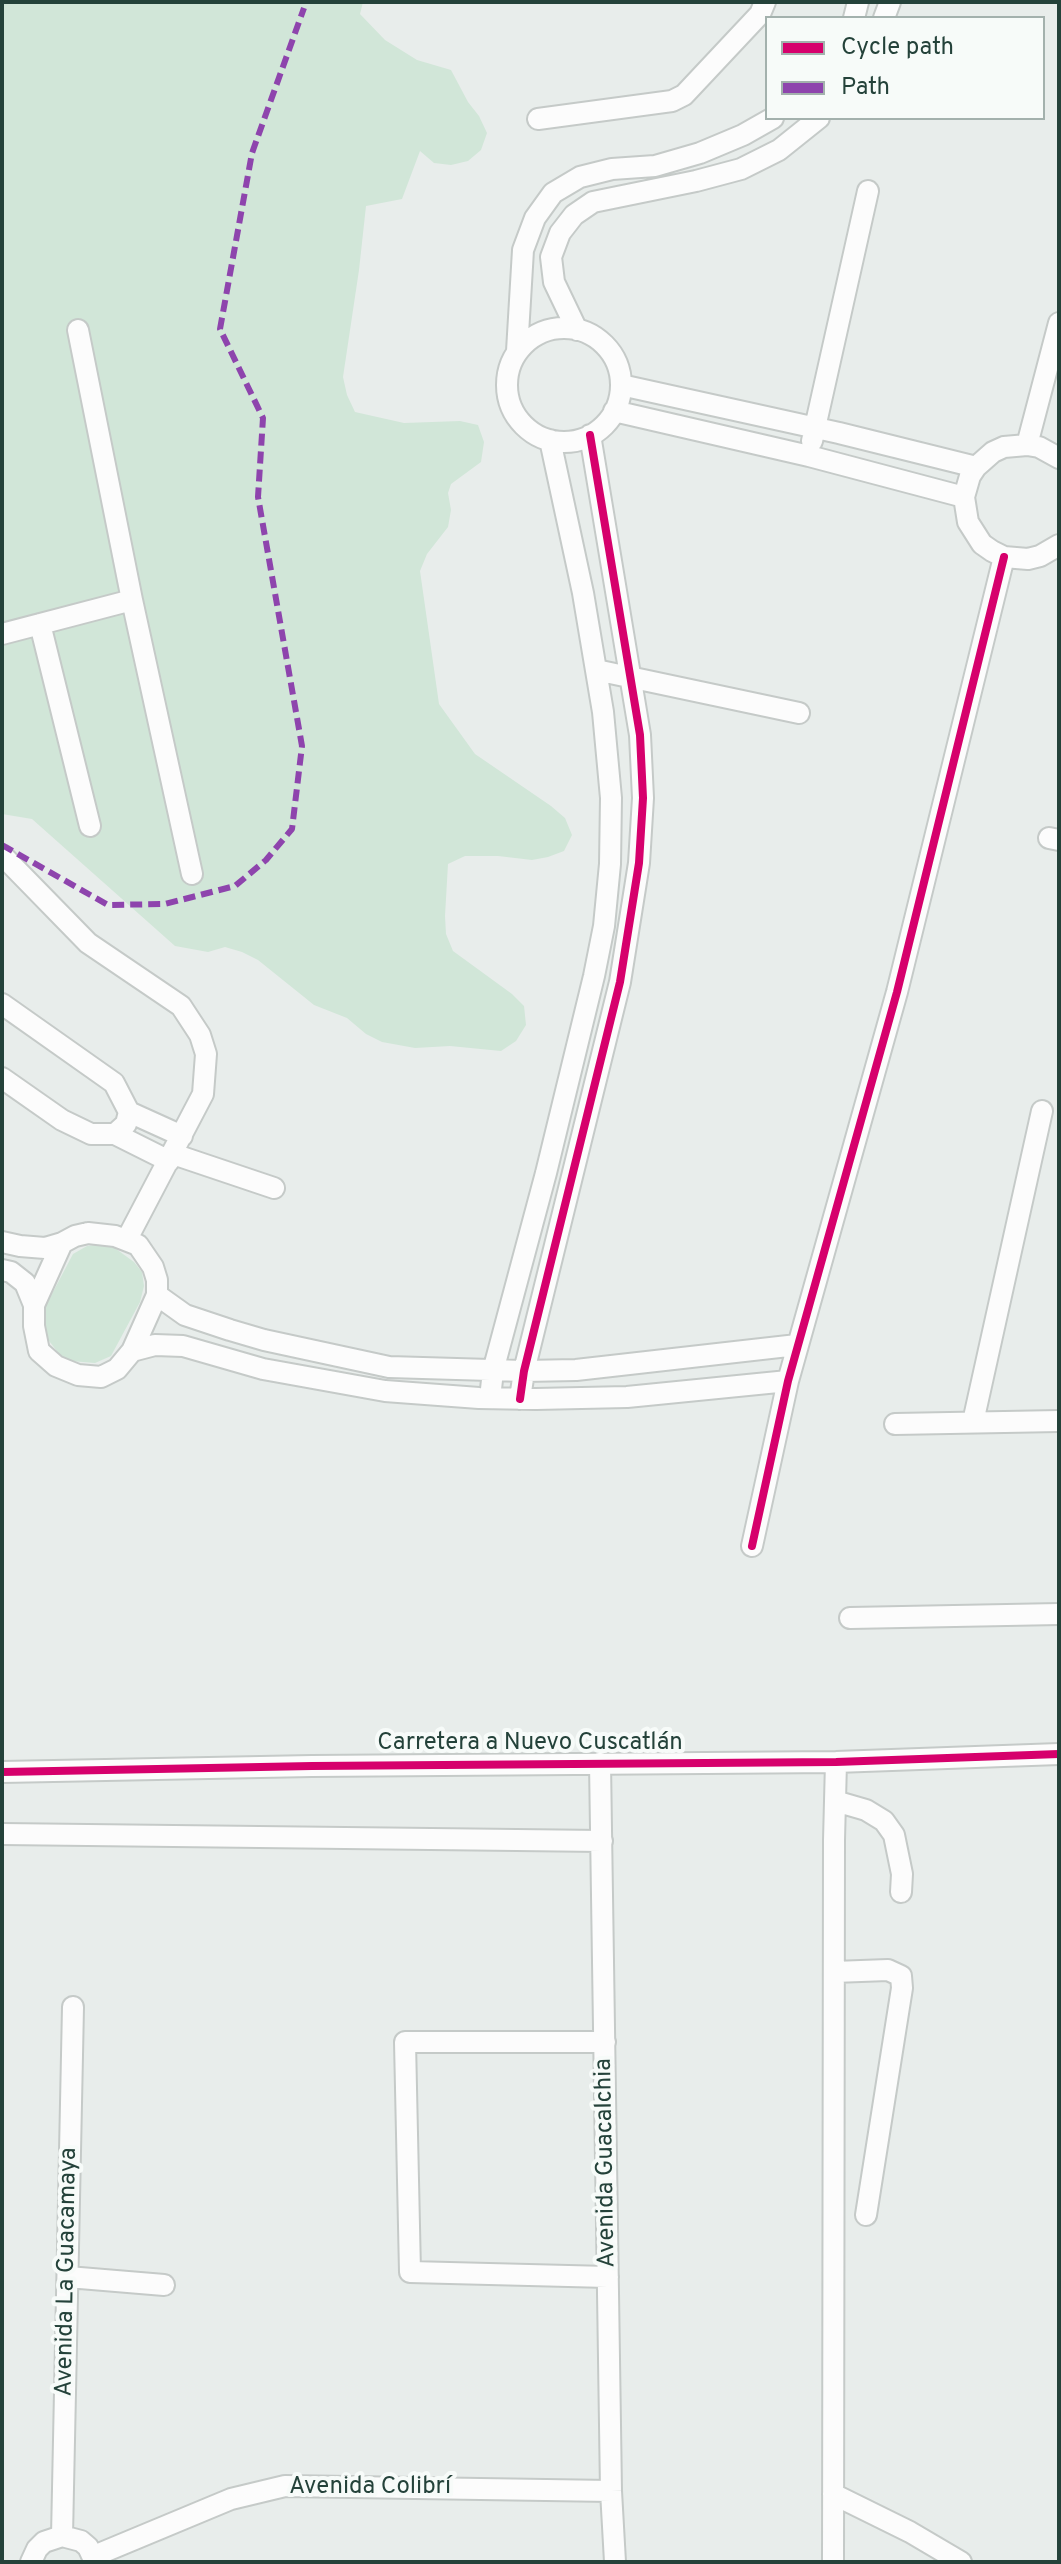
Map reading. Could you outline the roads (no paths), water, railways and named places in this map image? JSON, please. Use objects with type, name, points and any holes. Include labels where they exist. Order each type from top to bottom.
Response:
[{"type":"street","points":[[538,119],[672,101],[684,95],[760,14],[765,2]]},
{"type":"street","points":[[517,351],[544,332],[566,328],[587,333],[605,346],[617,364],[621,385],[614,411],[604,425],[590,435],[564,441],[550,440],[526,427],[510,404],[507,377],[517,351],[523,250],[535,218],[553,193],[580,177],[612,169],[655,166],[700,153],[769,120]]},
{"type":"street","points":[[577,330],[554,282],[551,257],[560,233],[574,215],[593,202],[741,169],[779,150],[816,120]]},
{"type":"street","points":[[809,456],[868,191]]},
{"type":"street","points":[[1027,445],[1059,323]]},
{"type":"street","points":[[78,330],[132,600],[192,874]]},
{"type":"street","points":[[621,385],[976,467]]},
{"type":"street","points":[[614,411],[809,456],[964,497]]},
{"type":"street","points":[[520,1399],[524,1371],[597,1079],[630,930],[639,863],[643,798],[640,735],[590,435]]},
{"type":"street","points":[[490,1398],[493,1371],[594,976],[604,926],[610,864],[611,798],[603,712],[583,593],[550,440]]},
{"type":"street","points":[[1059,458],[1039,447],[1027,445],[993,452],[970,476],[964,497],[968,522],[974,534],[982,544],[1004,557],[1028,559],[1059,545]]},
{"type":"street","points":[[752,1546],[797,1345],[897,992],[1004,557]]},
{"type":"street","points":[[2,634],[132,600]]},
{"type":"street","points":[[40,624],[90,826]]},
{"type":"street","points":[[596,670],[799,713]]},
{"type":"street","points":[[2,855],[88,943],[181,1006],[200,1035],[206,1054],[203,1094],[127,1239]]},
{"type":"street","points":[[2,1004],[114,1083],[129,1112],[174,1150]]},
{"type":"street","points":[[2,1078],[62,1120],[91,1134],[115,1134],[174,1150],[274,1188]]},
{"type":"street","points":[[973,1422],[1042,1111]]},
{"type":"street","points":[[115,1134],[126,1124],[129,1112]]},
{"type":"street","points":[[2,1242],[45,1248],[88,1233],[127,1239],[138,1245],[153,1267],[157,1295],[132,1351],[117,1369],[101,1377],[78,1375],[56,1366],[39,1351],[34,1305],[25,1283],[11,1272],[2,1270]]},
{"type":"street","points":[[34,1305],[62,1243]]},
{"type":"street","points":[[157,1295],[185,1315],[264,1340],[389,1367],[576,1370],[797,1345]]},
{"type":"street","points":[[132,1351],[155,1345],[183,1346],[263,1369],[370,1388],[490,1398],[627,1397],[788,1381]]},
{"type":"street","points":[[895,1424],[1059,1421]]},
{"type":"street","points":[[850,1618],[1059,1614]]},
{"type":"street","name":"Carretera a Nuevo Cuscatlán","points":[[2,1772],[836,1762],[1059,1754]]},
{"type":"street","points":[[833,2562],[836,1762]]},
{"type":"street","name":"Avenida Guacalchia","points":[[600,1763],[611,2491],[615,2562]]},
{"type":"street","points":[[835,1801],[866,1810],[884,1821],[894,1835],[902,1874],[901,1892]]},
{"type":"street","points":[[2,1834],[602,1841]]},
{"type":"street","points":[[834,1972],[888,1970],[901,1976],[902,1988],[866,2215]]},
{"type":"street","name":"Avenida La Guacamaya","points":[[62,2536],[73,2007]]},
{"type":"street","points":[[605,2042],[405,2042],[410,2272],[608,2277]]},
{"type":"street","points":[[68,2277],[164,2285]]},
{"type":"street","name":"Avenida Colibrí","points":[[95,2559],[231,2499],[285,2486],[611,2491]]},
{"type":"street","points":[[833,2494],[910,2532],[961,2562]]},
{"type":"street","points":[[31,2562],[44,2542],[62,2536],[81,2541],[95,2559]]}]
